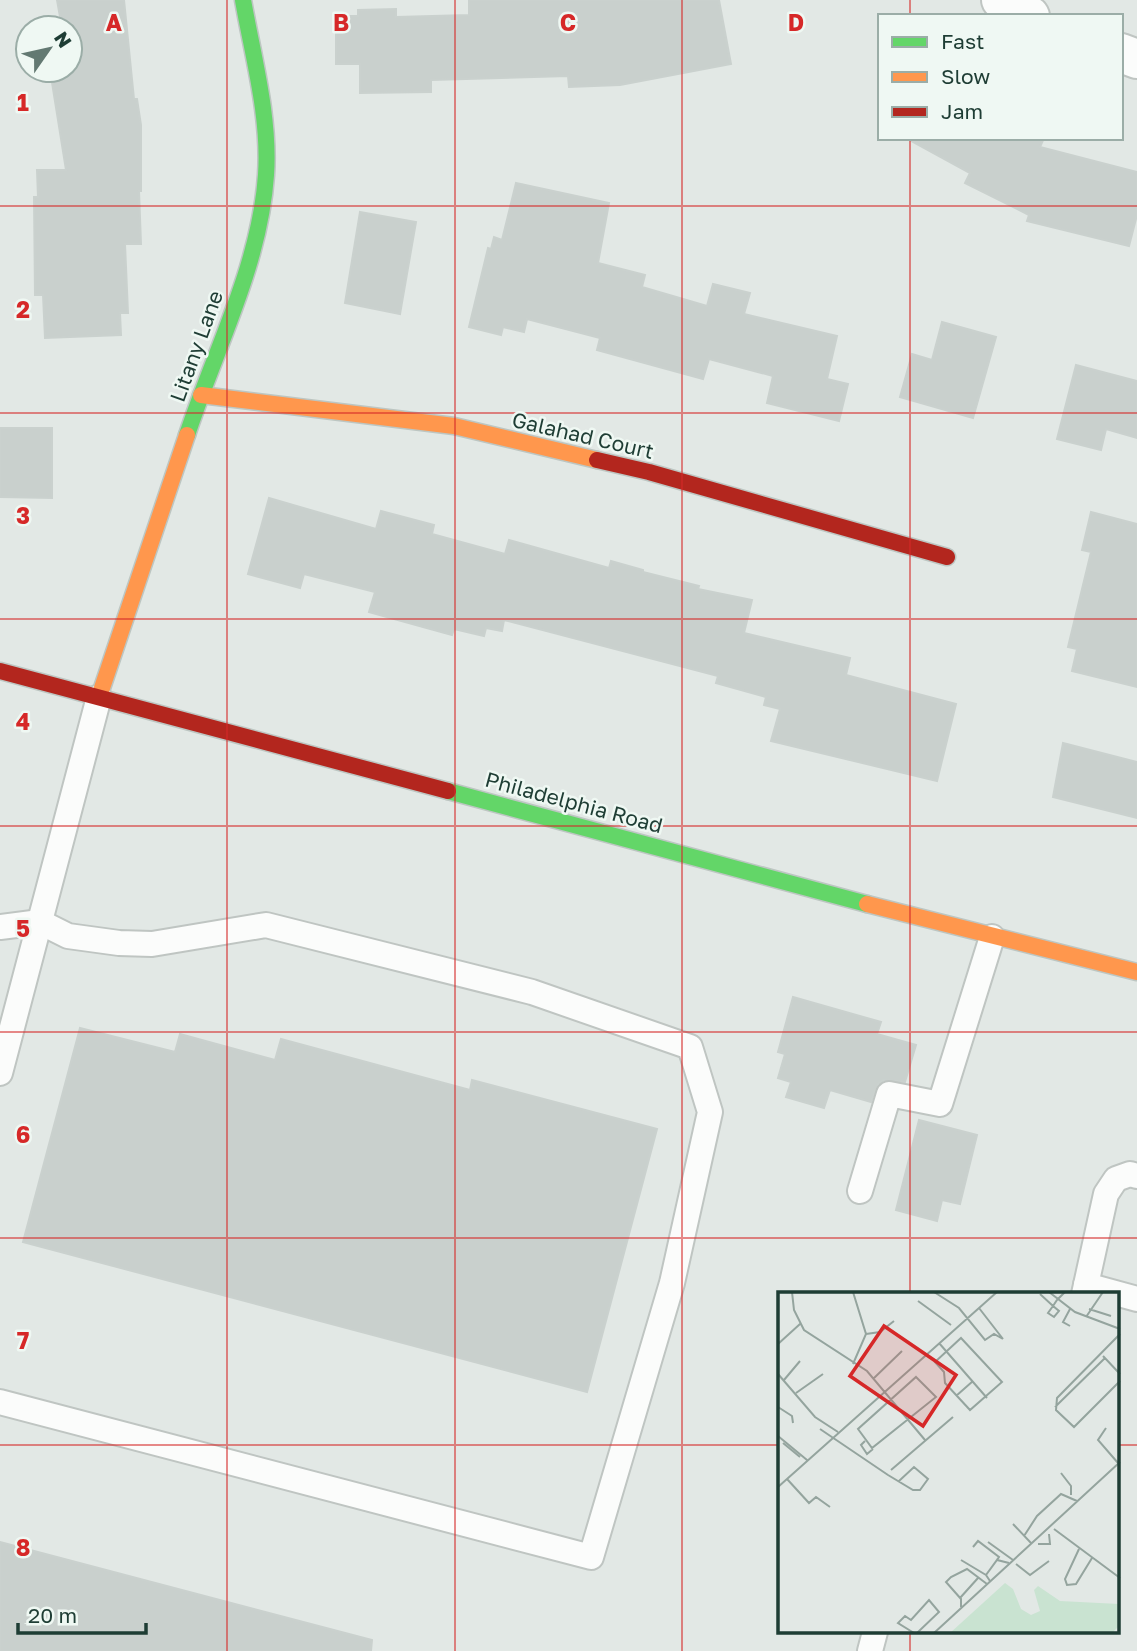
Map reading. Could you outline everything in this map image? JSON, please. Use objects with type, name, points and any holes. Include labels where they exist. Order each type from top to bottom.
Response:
[{"type":"street","name":"Litany Lane","points":[[99,697],[241,282],[260,215],[266,172],[262,123],[243,0]]},
{"type":"street","points":[[1001,0],[1026,14]]},
{"type":"street","name":"Galahad Court","points":[[201,395],[454,426],[649,472],[947,557]]},
{"type":"street","name":"Philadelphia Road","points":[[0,671],[992,937],[1137,972]]},
{"type":"lane","points":[[0,1073],[99,697]]},
{"type":"lane","points":[[0,928],[40,922],[68,936],[119,943],[152,944],[266,925],[532,992],[690,1047],[710,1112],[672,1283],[591,1558],[0,1402]]},
{"type":"lane","points":[[860,1191],[889,1094],[940,1104],[992,937]]},
{"type":"lane","points":[[1085,1290],[1106,1194],[1116,1180],[1130,1174],[1137,1176]]},
{"type":"lane","points":[[870,1651],[874,1634]]},
{"type":"building","points":[[57,0],[124,0],[134,99],[137,99],[141,125],[141,244],[125,244],[128,313],[120,313],[121,335],[45,338],[43,295],[35,295],[34,197],[38,197],[37,170],[66,170],[52,84],[84,84],[84,14],[60,14]]},
{"type":"building","points":[[469,0],[719,0],[731,64],[620,85],[569,87],[568,76],[431,80],[431,92],[360,93],[360,64],[336,64],[336,16],[358,16],[358,10],[396,9],[396,17],[469,15]]},
{"type":"building","points":[[910,140],[1043,140],[1040,147],[1137,172],[1137,215],[1129,246],[1027,221],[1029,215],[965,183],[970,173]]},
{"type":"building","points":[[516,183],[609,203],[598,263],[645,275],[642,287],[707,306],[713,284],[750,293],[744,314],[837,336],[827,379],[848,384],[839,421],[767,403],[773,376],[709,359],[703,379],[597,350],[600,338],[527,319],[524,332],[503,327],[501,335],[469,327],[488,248],[491,249],[494,237],[502,240]]},
{"type":"building","points":[[360,212],[416,222],[400,314],[345,303]]},
{"type":"building","points":[[942,322],[996,337],[973,418],[900,397],[912,354],[932,360]]},
{"type":"building","points":[[1076,365],[1137,381],[1137,438],[1106,429],[1101,450],[1057,439]]},
{"type":"building","points":[[0,428],[52,428],[52,498],[0,497]]},
{"type":"building","points":[[269,498],[376,529],[381,511],[434,525],[432,534],[505,554],[509,540],[609,568],[611,561],[699,586],[698,589],[752,600],[744,633],[850,658],[846,675],[956,704],[937,781],[771,741],[780,709],[764,705],[766,697],[716,683],[718,676],[504,620],[502,631],[486,628],[484,636],[454,629],[452,635],[369,612],[375,592],[304,574],[300,588],[248,574]]},
{"type":"building","points":[[1091,512],[1137,524],[1137,687],[1072,671],[1077,649],[1068,647],[1091,552],[1082,550]]},
{"type":"building","points":[[1063,743],[1137,762],[1137,818],[1053,797]]},
{"type":"building","points":[[793,997],[881,1022],[877,1034],[916,1045],[905,1082],[884,1080],[878,1084],[871,1102],[830,1090],[824,1108],[786,1097],[791,1082],[778,1078],[785,1054],[778,1052]]},
{"type":"building","points":[[80,1028],[175,1052],[180,1034],[275,1060],[281,1039],[470,1090],[472,1080],[657,1129],[587,1392],[23,1242]]},
{"type":"building","points":[[919,1120],[977,1135],[960,1204],[942,1200],[937,1221],[896,1210]]},
{"type":"building","points":[[0,1542],[372,1640],[371,1651],[0,1651]]},
{"type":"traffic: fast","points":[[187,435],[246,274],[262,209],[266,175],[266,131],[243,0]]},
{"type":"traffic: fast","points":[[448,791],[867,904]]},
{"type":"traffic: slow","points":[[201,395],[454,426],[597,460]]},
{"type":"traffic: slow","points":[[99,697],[187,435]]},
{"type":"traffic: slow","points":[[867,904],[1137,972]]},
{"type":"traffic: jam","points":[[597,460],[649,472],[947,557]]},
{"type":"traffic: jam","points":[[0,671],[448,791]]}]
